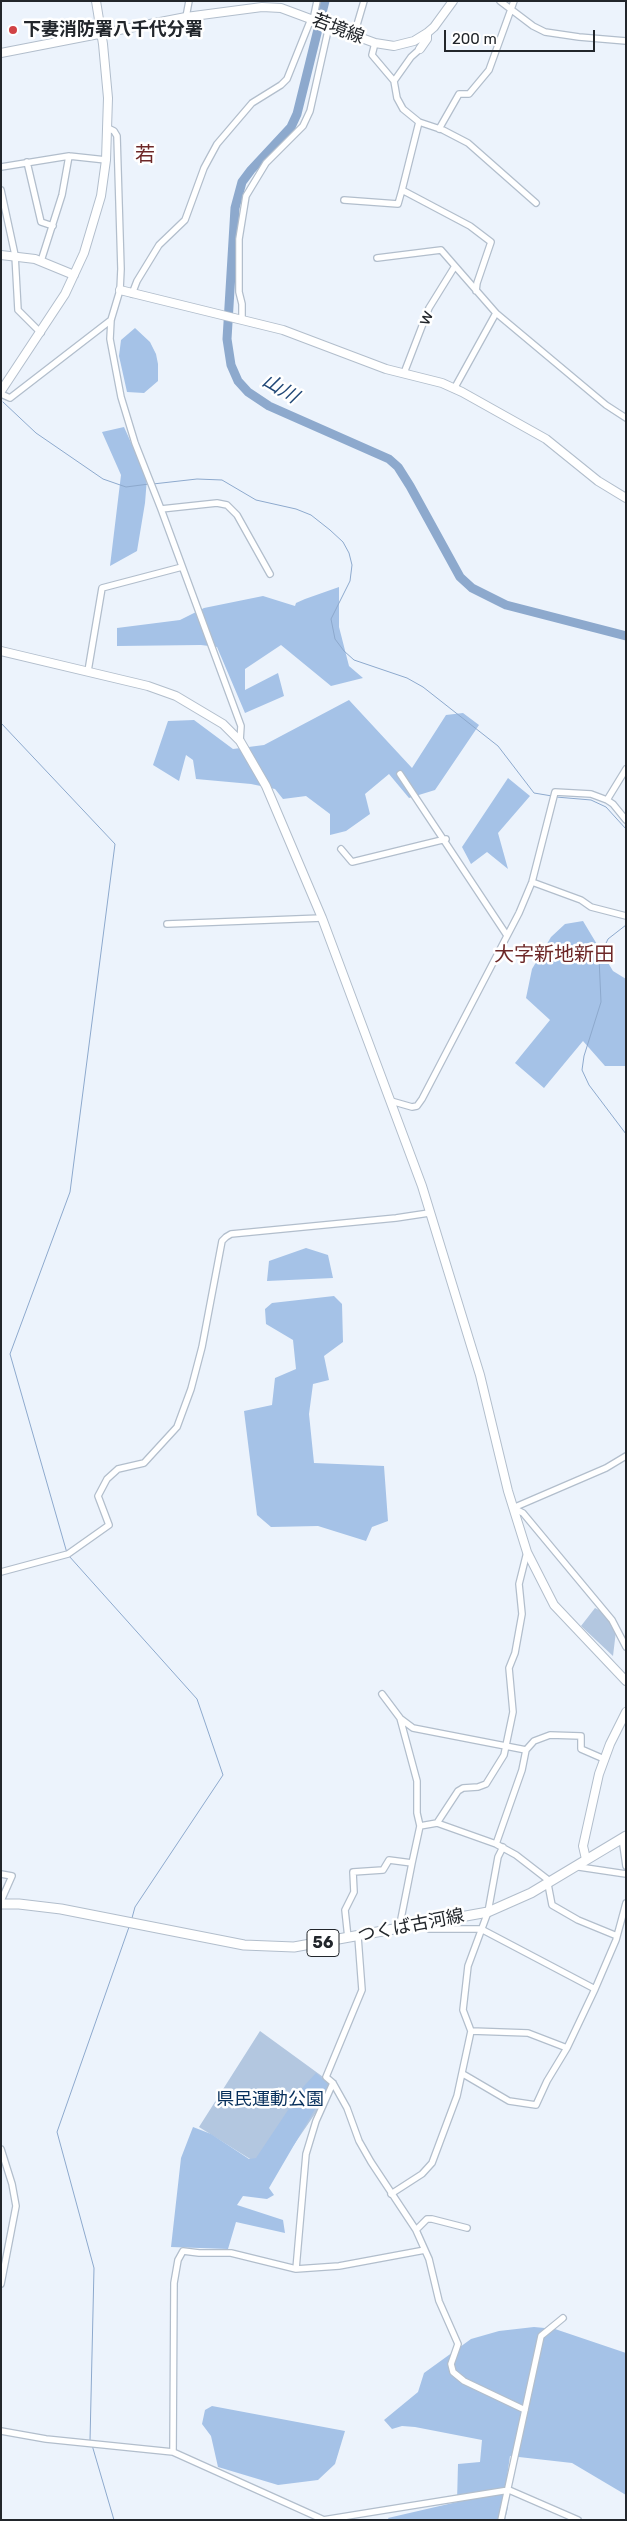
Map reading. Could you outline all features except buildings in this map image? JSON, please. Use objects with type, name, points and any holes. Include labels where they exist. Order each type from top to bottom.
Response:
[{"type":"main road","name":"つくば古河線","points":[[1,1903],[62,1909],[244,1945],[294,1947],[358,1937],[488,1912],[549,1883],[624,1837]]},
{"type":"street","points":[[96,1],[102,33],[108,98],[108,128],[106,160],[95,219],[74,276],[41,333],[1,392],[10,398],[111,320]]},
{"type":"street","points":[[186,17],[189,1]]},
{"type":"street","points":[[132,294],[137,281],[159,245],[185,220],[204,168],[217,144],[252,103],[281,85],[287,79],[314,20],[316,1]]},
{"type":"street","points":[[354,35],[364,1]]},
{"type":"street","name":"若境線","points":[[1,52],[186,17],[270,4],[375,43],[401,44],[414,41],[434,28],[453,1]]},
{"type":"street","points":[[500,1],[533,26],[553,34],[626,41]]},
{"type":"street","points":[[439,129],[459,94],[470,94],[489,70],[514,1]]},
{"type":"street","points":[[242,320],[243,309],[239,292],[239,240],[246,196],[266,163],[303,126],[307,118],[327,25]]},
{"type":"street","points":[[427,33],[427,39],[394,81],[394,90],[399,104],[419,122],[468,143],[536,203]]},
{"type":"street","points":[[375,43],[372,55],[394,81]]},
{"type":"street","points":[[344,200],[398,204],[419,122]]},
{"type":"street","points":[[108,128],[118,136],[120,290],[111,320],[110,339],[121,397],[135,443],[161,508],[241,726],[240,741]]},
{"type":"street","points":[[1,167],[69,156],[106,160]]},
{"type":"street","points":[[41,260],[62,194],[69,156]]},
{"type":"street","points":[[27,162],[41,222],[53,226]]},
{"type":"street","points":[[1,190],[15,255],[18,310],[41,333]]},
{"type":"street","points":[[402,190],[470,226],[491,242],[477,283],[476,292]]},
{"type":"street","points":[[377,258],[441,250],[496,313],[606,405],[626,418]]},
{"type":"street","points":[[1,255],[15,255],[41,260],[74,276]]},
{"type":"street","name":"w","points":[[404,373],[429,308],[455,266]]},
{"type":"street","points":[[120,290],[283,330],[386,369],[454,389],[546,439],[598,481],[626,498]]},
{"type":"street","points":[[454,389],[496,313]]},
{"type":"street","points":[[161,508],[217,503],[227,506],[237,515],[270,574]]},
{"type":"street","points":[[88,672],[102,588],[182,566]]},
{"type":"street","points":[[1,651],[148,686],[176,696],[223,724],[240,741],[266,786],[322,918],[391,1101],[430,1213],[491,1413],[513,1508],[527,1552],[554,1604],[625,1678]]},
{"type":"street","points":[[607,800],[626,769]]},
{"type":"street","points":[[400,774],[446,839],[506,934]]},
{"type":"street","points":[[391,1101],[407,1106],[417,1106],[532,882],[555,792],[591,794],[607,800],[613,804],[626,820]]},
{"type":"street","points":[[341,849],[352,862],[446,839]]},
{"type":"street","points":[[532,882],[581,900],[591,907],[626,916]]},
{"type":"street","points":[[167,924],[322,918]]},
{"type":"street","points":[[1,1572],[68,1554],[109,1525],[98,1496],[104,1483],[118,1469],[144,1463],[177,1427],[191,1389],[202,1347],[222,1241],[226,1237],[231,1234],[430,1213]]},
{"type":"street","points":[[513,1508],[606,1468],[626,1456]]},
{"type":"street","points":[[513,1508],[523,1513],[612,1620],[626,1647]]},
{"type":"street","points":[[437,1823],[458,1791],[463,1788],[478,1787],[486,1784],[493,1776],[507,1747],[513,1712],[510,1668],[515,1653],[522,1614],[519,1584],[527,1552]]},
{"type":"street","points":[[382,1694],[400,1718],[412,1728],[526,1750]]},
{"type":"street","points":[[586,1859],[583,1850],[586,1831],[604,1759],[626,1712]]},
{"type":"street","points":[[400,1718],[417,1781],[420,1826],[400,1929]]},
{"type":"street","points":[[496,1844],[522,1770],[526,1750],[534,1740],[550,1735],[575,1734],[581,1736],[581,1749],[604,1759]]},
{"type":"street","points":[[420,1826],[437,1823],[504,1847],[546,1879],[549,1883],[552,1905],[578,1920],[617,1936]]},
{"type":"street","points":[[624,1837],[626,1866]]},
{"type":"street","points":[[391,2194],[422,2174],[432,2163],[463,2074],[471,2031],[463,2010],[463,1994],[468,1966],[488,1912],[498,1857],[504,1847]]},
{"type":"street","points":[[348,1938],[345,1910],[354,1892],[353,1872],[383,1870],[389,1860],[412,1863]]},
{"type":"street","points":[[576,1865],[588,1869],[626,1874]]},
{"type":"street","points":[[1,1874],[12,1876],[1,1903]]},
{"type":"street","points":[[463,2074],[508,2101],[536,2106],[547,2081],[567,2048],[595,1989],[617,1936],[626,1903]]},
{"type":"street","points":[[423,1925],[429,1929],[481,1929],[595,1989]]},
{"type":"street","points":[[358,1937],[362,1990],[326,2077],[333,2083],[347,2108],[359,2141],[391,2194],[416,2230],[432,2269],[439,2302],[458,2344],[451,2364],[454,2375],[525,2410]]},
{"type":"street","points":[[471,2031],[528,2032],[567,2048]]},
{"type":"street","points":[[296,2269],[306,2154],[316,2121],[333,2083]]},
{"type":"street","points":[[1,2149],[12,2184],[16,2206],[1,2284]]},
{"type":"street","points":[[416,2230],[427,2219],[432,2218],[467,2228]]},
{"type":"street","points":[[173,2452],[174,2283],[178,2260],[182,2251],[232,2253],[296,2269],[340,2266],[424,2250]]},
{"type":"street","points":[[501,2520],[541,2336],[563,2318]]},
{"type":"street","points":[[1,2431],[46,2439],[173,2452],[324,2520],[509,2490],[578,2520]]},
{"type":"green space","points":[[595,1608],[603,1612],[616,1631],[613,1656],[581,1626]]},
{"type":"green space","name":"県民運動公園","points":[[260,2031],[330,2082],[321,2105],[274,2174],[199,2127]]},
{"type":"shaded area","points":[[135,328],[150,342],[156,354],[158,364],[158,381],[144,393],[127,392],[119,356],[121,340]]},
{"type":"shaded area","points":[[124,427],[147,478],[145,503],[137,551],[110,566],[121,475],[102,432]]},
{"type":"shaded area","points":[[339,587],[339,627],[349,666],[363,678],[331,686],[281,645],[245,669],[245,690],[278,673],[284,696],[245,713],[217,647],[201,645],[117,646],[117,628],[180,620],[204,608],[263,596],[295,606],[296,603],[305,599]]},
{"type":"shaded area","points":[[349,700],[412,768],[446,715],[463,713],[479,725],[435,790],[409,798],[389,774],[365,794],[370,814],[346,831],[330,835],[330,814],[306,796],[283,799],[275,789],[251,784],[196,779],[193,760],[186,755],[179,781],[153,765],[168,721],[194,720],[233,749],[264,745]]},
{"type":"shaded area","points":[[508,778],[530,796],[498,833],[508,869],[487,852],[471,864],[462,847]]},
{"type":"shaded area","points":[[583,921],[613,971],[626,979],[626,1066],[605,1066],[583,1041],[544,1088],[515,1063],[550,1020],[526,998],[532,969],[551,937],[565,924]]},
{"type":"shaded area","points":[[306,1248],[328,1255],[333,1278],[267,1281],[269,1261]]},
{"type":"shaded area","points":[[334,1296],[342,1304],[343,1342],[324,1356],[329,1380],[313,1384],[309,1414],[314,1463],[384,1466],[388,1521],[372,1527],[366,1541],[318,1526],[271,1527],[257,1515],[244,1411],[272,1405],[275,1378],[296,1369],[293,1340],[266,1324],[265,1309],[272,1303]]},
{"type":"shaded area","points":[[316,2073],[329,2085],[269,2188],[274,2195],[267,2199],[243,2196],[237,2205],[283,2220],[285,2233],[236,2222],[228,2249],[171,2247],[181,2158],[193,2127],[211,2134],[249,2159],[256,2158],[304,2086]]},
{"type":"shaded area","points":[[534,2327],[555,2329],[626,2353],[626,2495],[572,2463],[510,2456],[506,2484],[508,2507],[505,2520],[389,2520],[388,2518],[457,2502],[458,2464],[480,2462],[482,2440],[415,2427],[402,2426],[392,2429],[384,2420],[418,2392],[424,2373],[471,2339],[499,2331]]},
{"type":"shaded area","points":[[212,2406],[345,2431],[335,2464],[318,2480],[278,2485],[218,2467],[211,2436],[202,2424],[205,2410]]},
{"type":"waterway","name":"山川","points":[[325,1],[297,114],[291,127],[242,182],[235,208],[227,339],[231,365],[238,381],[248,392],[269,406],[389,459],[398,467],[410,486],[460,577],[472,588],[506,605],[626,636]]},
{"type":"waterway","points":[[3,402],[36,433],[103,479],[126,487],[149,484]]},
{"type":"waterway","points":[[153,484],[197,479],[222,480],[256,500],[296,509],[311,515],[343,542],[349,553],[352,565],[350,581],[331,619],[335,639],[344,651],[354,660],[407,678],[423,687],[498,746],[534,793],[552,796]]},
{"type":"waterway","points":[[1,723],[115,844],[70,1192],[10,1354],[67,1553]]},
{"type":"waterway","points":[[556,797],[591,800],[606,807],[626,829]]},
{"type":"waterway","points":[[626,925],[608,939],[599,958],[601,1002],[584,1056],[582,1070],[589,1085],[626,1134]]},
{"type":"waterway","points":[[69,1556],[197,1699],[223,1775],[135,1907],[132,1918]]},
{"type":"waterway","points":[[90,2441],[94,2268],[57,2132],[129,1927]]},
{"type":"waterway","points":[[92,2445],[114,2520]]},
{"type":"place","name":"下妻消防署八千代分署","points":[[13,30]]},
{"type":"district","name":"若","points":[[145,155]]},
{"type":"district","name":"大字新地新田","points":[[554,955]]}]
